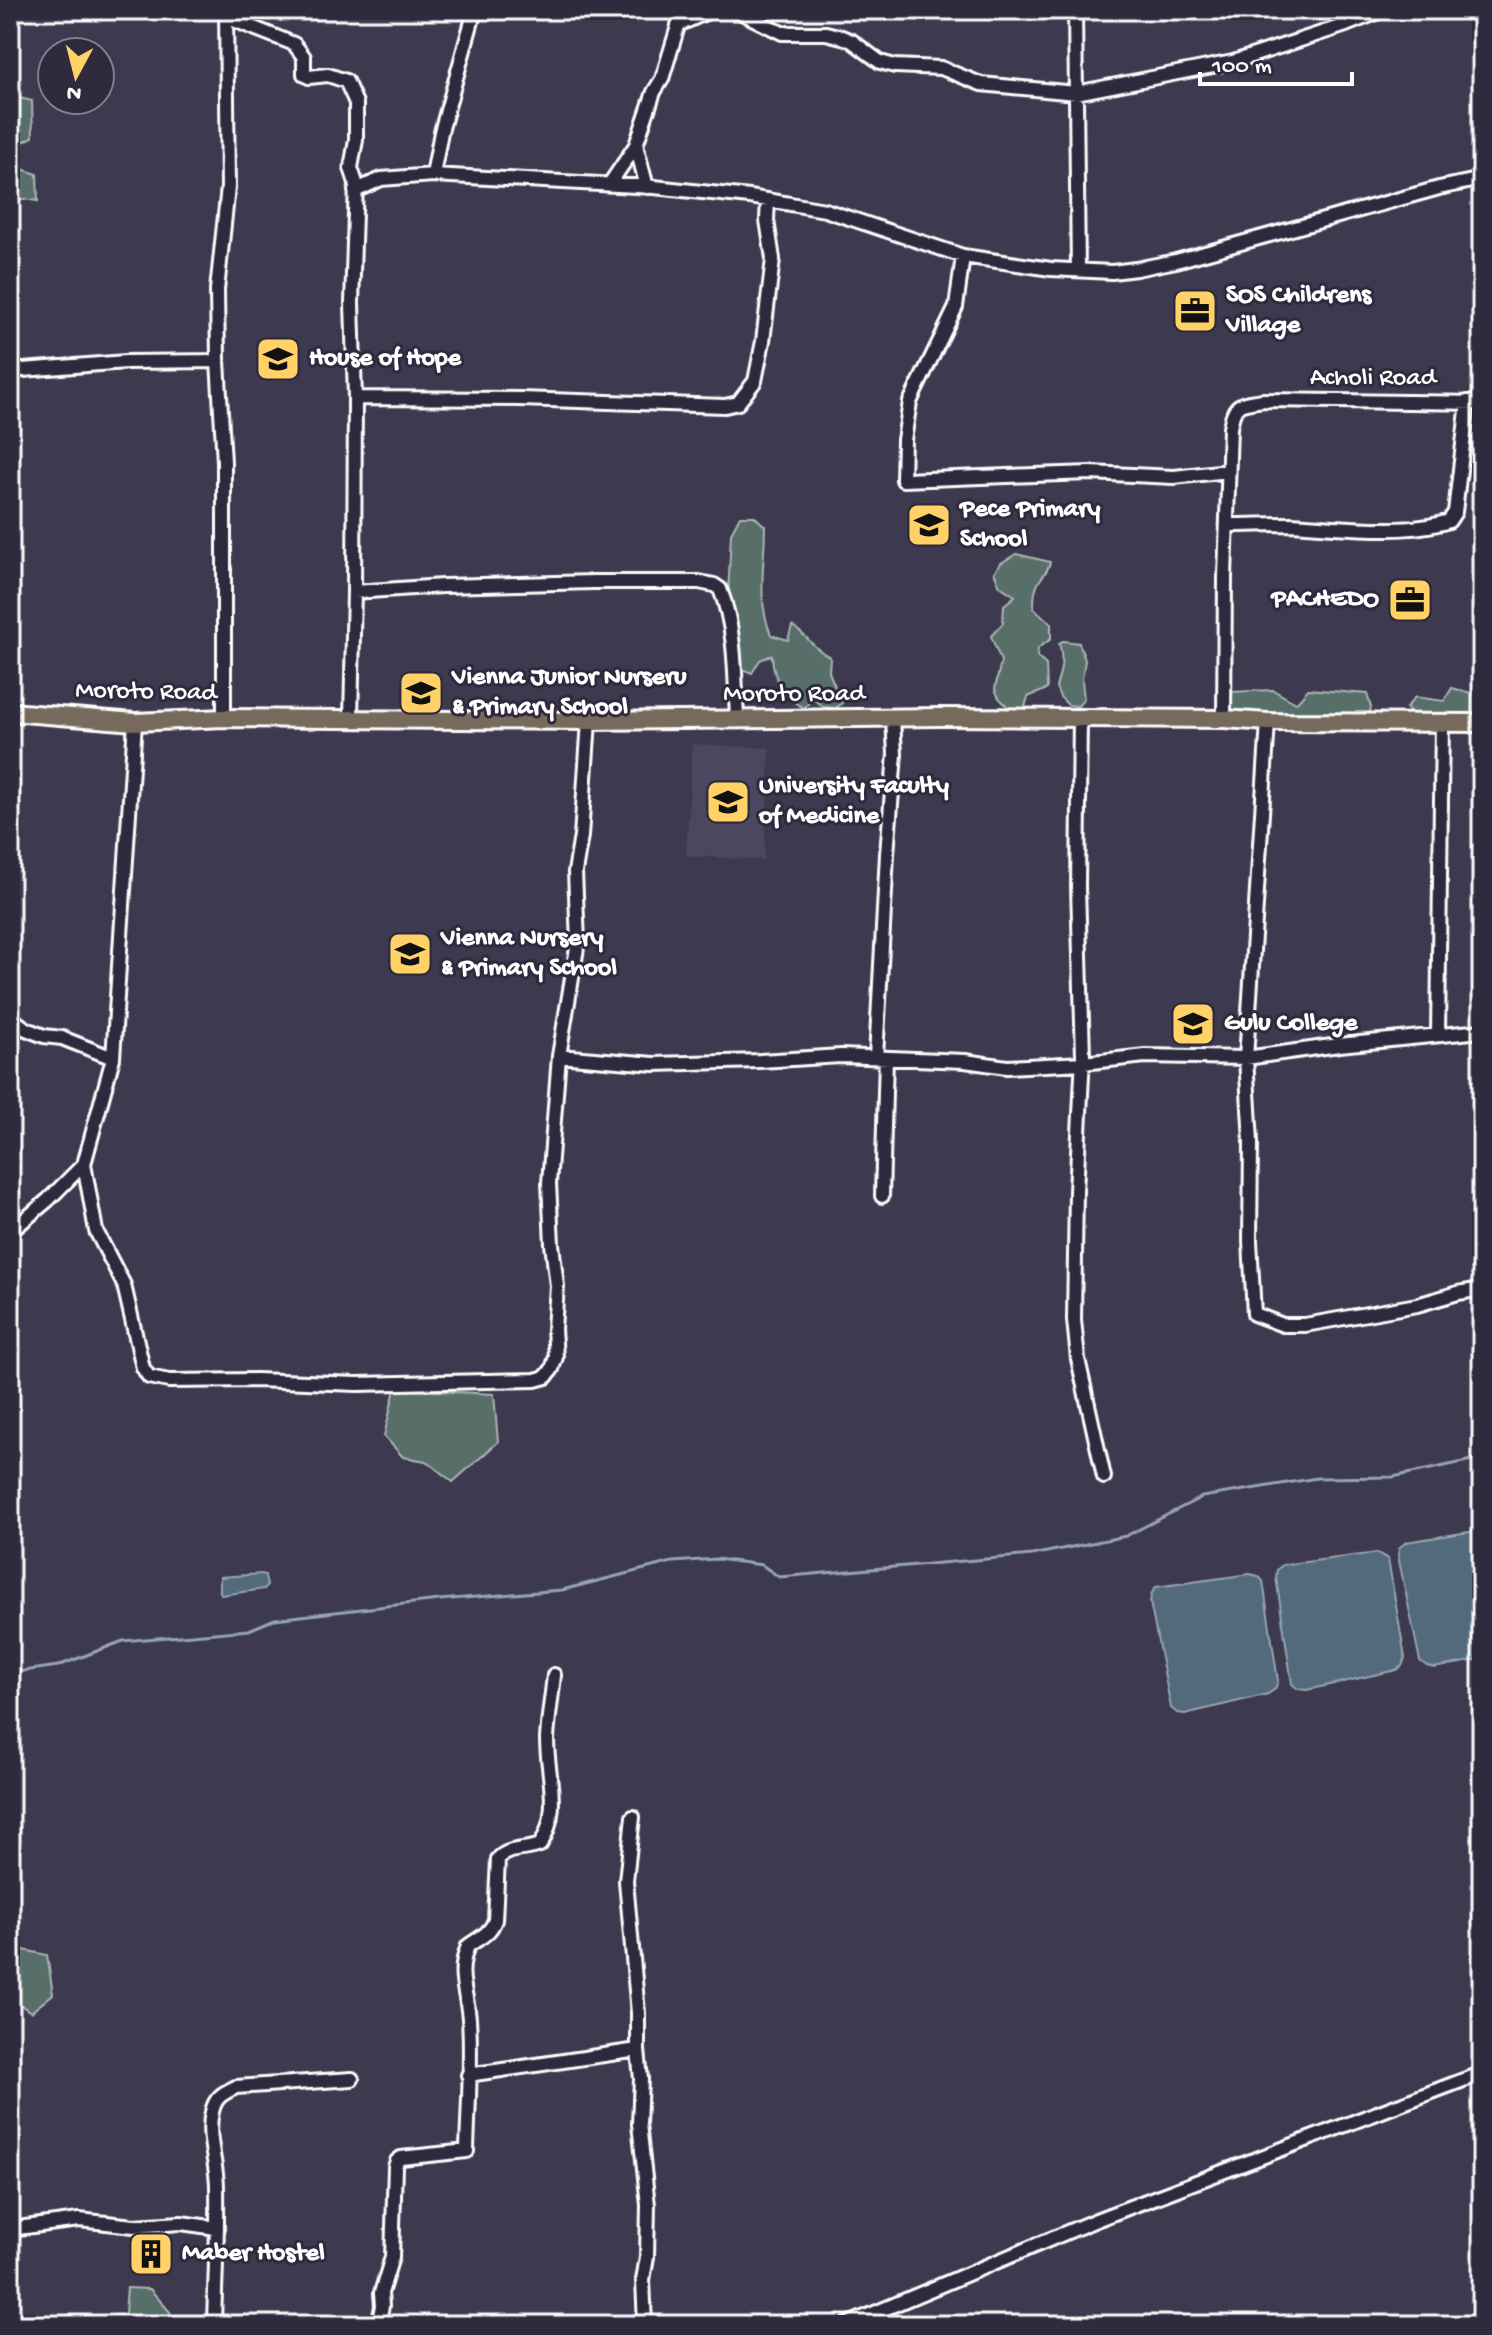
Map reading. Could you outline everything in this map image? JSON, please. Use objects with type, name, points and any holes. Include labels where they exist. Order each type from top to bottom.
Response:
[{"type":"main road","name":"Moroto Road","points":[[10,712],[135,722],[351,718],[589,721],[1224,719],[1482,723]]},
{"type":"street","points":[[433,175],[441,132],[475,10]]},
{"type":"street","points":[[609,185],[636,145],[654,92],[662,79],[683,10]]},
{"type":"street","points":[[678,25],[712,10]]},
{"type":"street","points":[[736,10],[782,33],[826,33],[842,37],[880,62],[895,66],[941,68],[981,84],[1076,93],[1233,62],[1384,10]]},
{"type":"street","points":[[1075,10],[1078,270]]},
{"type":"street","points":[[224,718],[224,462],[218,361],[218,268],[228,187],[226,13],[294,44],[304,57],[304,74],[309,77],[328,75],[346,81],[356,103],[355,153],[351,166],[355,178],[351,718]]},
{"type":"street","points":[[636,145],[647,187]]},
{"type":"street","points":[[355,191],[381,179],[433,175],[647,187],[768,200],[825,210],[963,256],[1051,269],[1112,272],[1150,267],[1482,179]]},
{"type":"street","points":[[355,398],[520,399],[725,406],[738,403],[755,381],[763,341],[773,259],[767,220],[768,200]]},
{"type":"street","points":[[963,256],[956,307],[910,402],[904,440],[903,480],[1090,473],[1174,477],[1228,471],[1224,719]]},
{"type":"street","points":[[10,371],[126,362],[218,361]]},
{"type":"street","name":"Acholi Road","points":[[1228,471],[1233,411],[1246,402],[1482,403]]},
{"type":"street","points":[[1227,525],[1289,524],[1363,529],[1449,521],[1455,512],[1468,402]]},
{"type":"street","points":[[354,592],[389,588],[594,582],[699,582],[714,585],[720,589],[728,617],[737,719]]},
{"type":"street","points":[[882,1196],[881,1057],[887,854],[895,754],[893,719]]},
{"type":"street","points":[[1080,719],[1078,887],[1083,1063],[1076,1191],[1074,1320],[1078,1359],[1104,1477]]},
{"type":"street","points":[[135,722],[113,1058],[84,1164],[96,1231],[124,1285],[143,1368],[149,1377],[169,1381],[357,1384],[535,1380],[546,1377],[552,1369],[556,1357],[557,1286],[548,1191],[559,1056],[578,942],[575,872],[581,836],[589,721]]},
{"type":"street","points":[[1438,1035],[1442,721]]},
{"type":"street","points":[[1268,722],[1246,1058],[1251,1142],[1252,1300],[1255,1315],[1283,1325],[1305,1325],[1417,1305],[1482,1289]]},
{"type":"street","points":[[10,1017],[26,1029],[44,1036],[62,1038],[113,1058]]},
{"type":"street","points":[[559,1056],[654,1064],[841,1056],[965,1061],[1007,1067],[1145,1056],[1246,1058],[1482,1031]]},
{"type":"street","points":[[10,1232],[84,1164]]},
{"type":"street","points":[[378,2325],[381,2293],[392,2257],[397,2161],[401,2158],[467,2151],[469,2018],[462,1969],[468,1946],[483,1937],[495,1920],[498,1859],[506,1851],[540,1845],[552,1825],[553,1784],[547,1736],[554,1675]]},
{"type":"street","points":[[633,1817],[626,1881],[638,2013],[641,2079],[639,2124],[648,2205],[647,2257],[643,2280],[645,2325]]},
{"type":"street","points":[[468,2075],[638,2050]]},
{"type":"street","points":[[846,2325],[1096,2220],[1482,2073]]},
{"type":"street","points":[[214,2325],[217,2185],[210,2122],[215,2101],[221,2093],[236,2087],[352,2079]]},
{"type":"street","points":[[10,2229],[79,2220],[134,2226],[181,2223],[217,2228]]},
{"type":"shaded area","name":"University Faculty of Medicine","points":[[692,744],[770,748],[764,860],[686,856]]},
{"type":"green space","points":[[12,96],[32,101],[33,137],[13,147],[10,163],[10,99]]},
{"type":"green space","points":[[10,165],[37,174],[38,201],[10,197]]},
{"type":"green space","points":[[740,516],[754,516],[765,526],[762,581],[766,621],[771,635],[788,640],[792,626],[830,657],[829,672],[842,703],[836,708],[824,707],[813,699],[804,708],[790,699],[774,672],[772,655],[760,660],[752,673],[742,669],[732,636],[728,596],[731,533]]},
{"type":"green space","points":[[1016,554],[1050,562],[1037,587],[1034,601],[1034,608],[1051,624],[1051,639],[1038,648],[1037,657],[1046,665],[1047,689],[1028,697],[1024,710],[1010,709],[999,698],[995,689],[1001,661],[991,636],[1003,623],[1004,605],[1015,596],[1000,586],[994,572],[1001,563]]},
{"type":"green space","points":[[1059,643],[1079,643],[1085,660],[1082,680],[1084,699],[1078,706],[1068,705],[1056,687],[1061,665]]},
{"type":"green space","points":[[1452,688],[1482,696],[1482,720],[1415,717],[1406,708],[1415,697],[1444,701]]},
{"type":"green space","points":[[1308,689],[1367,694],[1371,707],[1368,721],[1229,717],[1232,692],[1273,690],[1296,703]]},
{"type":"green space","points":[[395,1389],[494,1394],[498,1442],[453,1482],[426,1461],[403,1457],[384,1436]]},
{"type":"green space","points":[[24,1950],[47,1955],[53,1994],[31,2012],[10,1998],[10,1957]]},
{"type":"green space","points":[[127,2288],[150,2289],[170,2312],[173,2325],[124,2325]]},
{"type":"water","points":[[1482,1530],[1482,1659],[1434,1668],[1427,1666],[1420,1661],[1398,1556],[1399,1548],[1406,1542]]},
{"type":"water","points":[[1377,1553],[1388,1559],[1405,1658],[1402,1666],[1396,1670],[1307,1690],[1298,1689],[1292,1684],[1277,1570],[1282,1565]]},
{"type":"water","points":[[1250,1574],[1263,1581],[1278,1681],[1275,1689],[1268,1694],[1185,1714],[1177,1713],[1171,1708],[1150,1602],[1152,1593],[1156,1587]]},
{"type":"water","points":[[265,1575],[267,1586],[264,1589],[222,1595],[220,1592],[220,1577]]},
{"type":"waterway","points":[[10,1673],[58,1666],[123,1641],[249,1630],[275,1619],[439,1600],[562,1590],[672,1562],[717,1559],[762,1565],[779,1577],[1032,1555],[1126,1536],[1202,1497],[1317,1478],[1393,1477],[1482,1458]]},
{"type":"place","name":"SOS Childrens Village","points":[[1195,311]]},
{"type":"place","name":"House of Hope","points":[[278,359]]},
{"type":"place","name":"Pece Primary School","points":[[929,525]]},
{"type":"place","name":"PACHEDO","points":[[1410,600]]},
{"type":"place","name":"Vienna Junior Nurseru & Primary School","points":[[421,693]]},
{"type":"place","name":"University Faculty of Medicine","points":[[728,802]]},
{"type":"place","name":"Vienna Nursery & Primary School","points":[[410,954]]},
{"type":"place","name":"Gulu College","points":[[1193,1024]]},
{"type":"place","name":"Maber Hostel","points":[[151,2254]]}]
